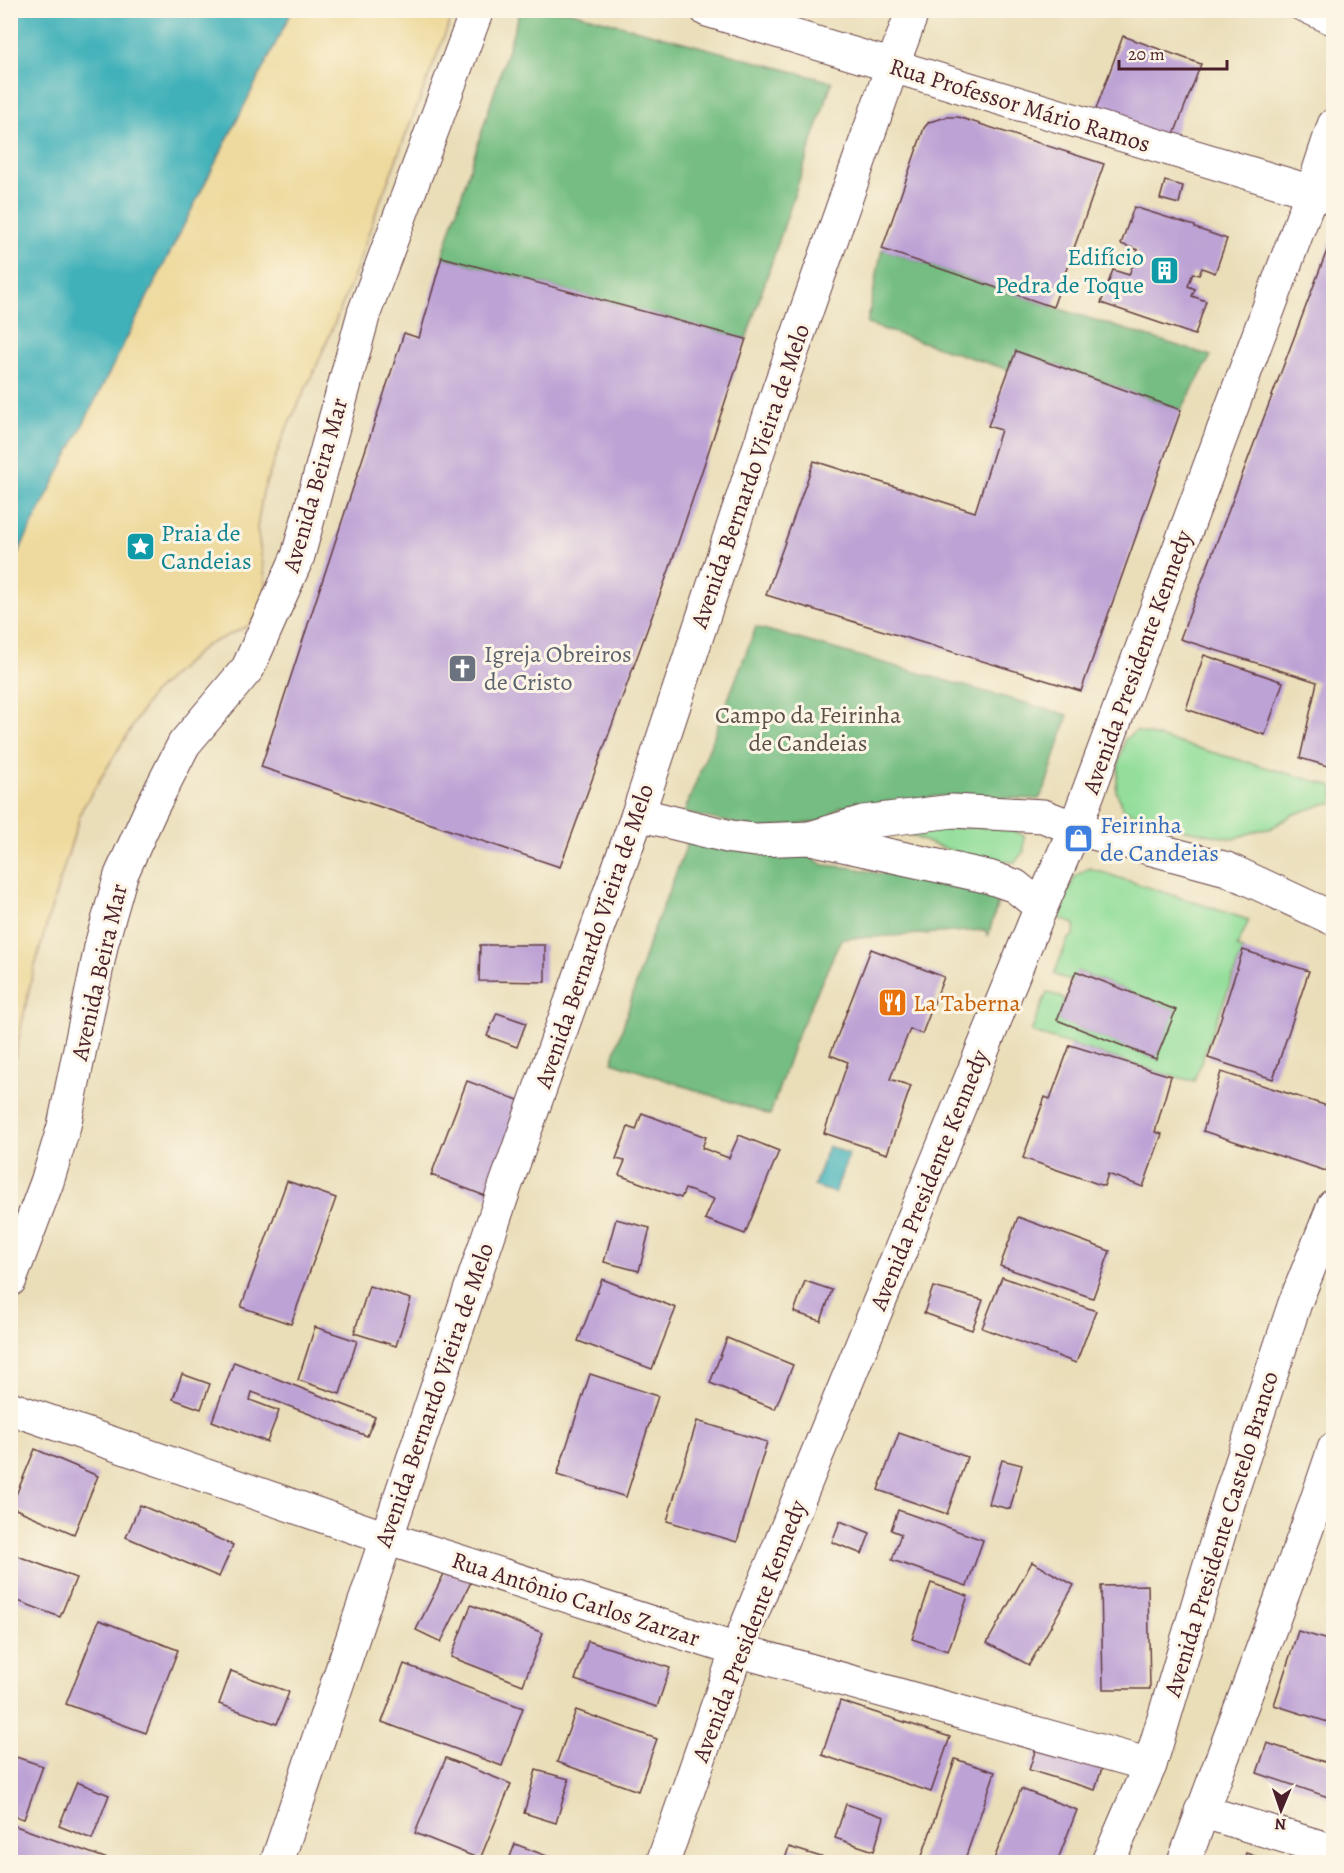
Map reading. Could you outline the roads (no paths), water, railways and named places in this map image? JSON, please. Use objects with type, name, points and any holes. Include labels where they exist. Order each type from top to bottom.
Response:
[{"type":"street","name":"Avenida Beira Mar","points":[[10,1280],[47,1182],[64,1126],[102,942],[121,875],[184,744],[248,668],[298,556],[364,313],[477,10]]},
{"type":"street","name":"Rua Professor Mário Ramos","points":[[707,10],[1323,195]]},
{"type":"street","name":"Avenida Bernardo Vieira de Melo","points":[[277,1863],[506,1184],[638,814],[772,406],[913,10]]},
{"type":"street","name":"Avenida Presidente Kennedy","points":[[663,1863],[737,1650],[1075,828],[1323,195],[1334,125]]},
{"type":"street","points":[[810,838],[863,822],[952,811],[1043,816],[1075,828],[1227,868],[1334,919]]},
{"type":"street","points":[[638,814],[731,837],[755,840],[810,838],[989,877],[1015,886],[1041,907]]},
{"type":"street","name":"Avenida Presidente Castelo Branco","points":[[1108,1863],[1150,1765],[1230,1497],[1295,1303],[1334,1205]]},
{"type":"street","name":"Rua Antônio Carlos Zarzar","points":[[10,1408],[386,1538],[737,1650],[1150,1765]]},
{"type":"street","points":[[1184,1863],[1334,1449]]},
{"type":"street","points":[[1201,1811],[1334,1851]]},
{"type":"lane","points":[[1297,10],[1334,27]]},
{"type":"water","points":[[10,11],[292,11],[11,567]]},
{"type":"water","points":[[828,1146],[849,1154],[835,1193],[814,1186]]},
{"type":"place","name":"Edifício Pedra de Toque","points":[[1165,271]]},
{"type":"place","name":"Praia de Candeias","points":[[140,547]]},
{"type":"place","name":"Igreja Obreiros de Cristo","points":[[463,668]]},
{"type":"place","name":"Feirinha de Candeias","points":[[1079,839]]},
{"type":"place","name":"La Taberna","points":[[892,1003]]},
{"type":"park label","name":"Campo da Feirinha de Candeias","points":[[808,729]]}]
